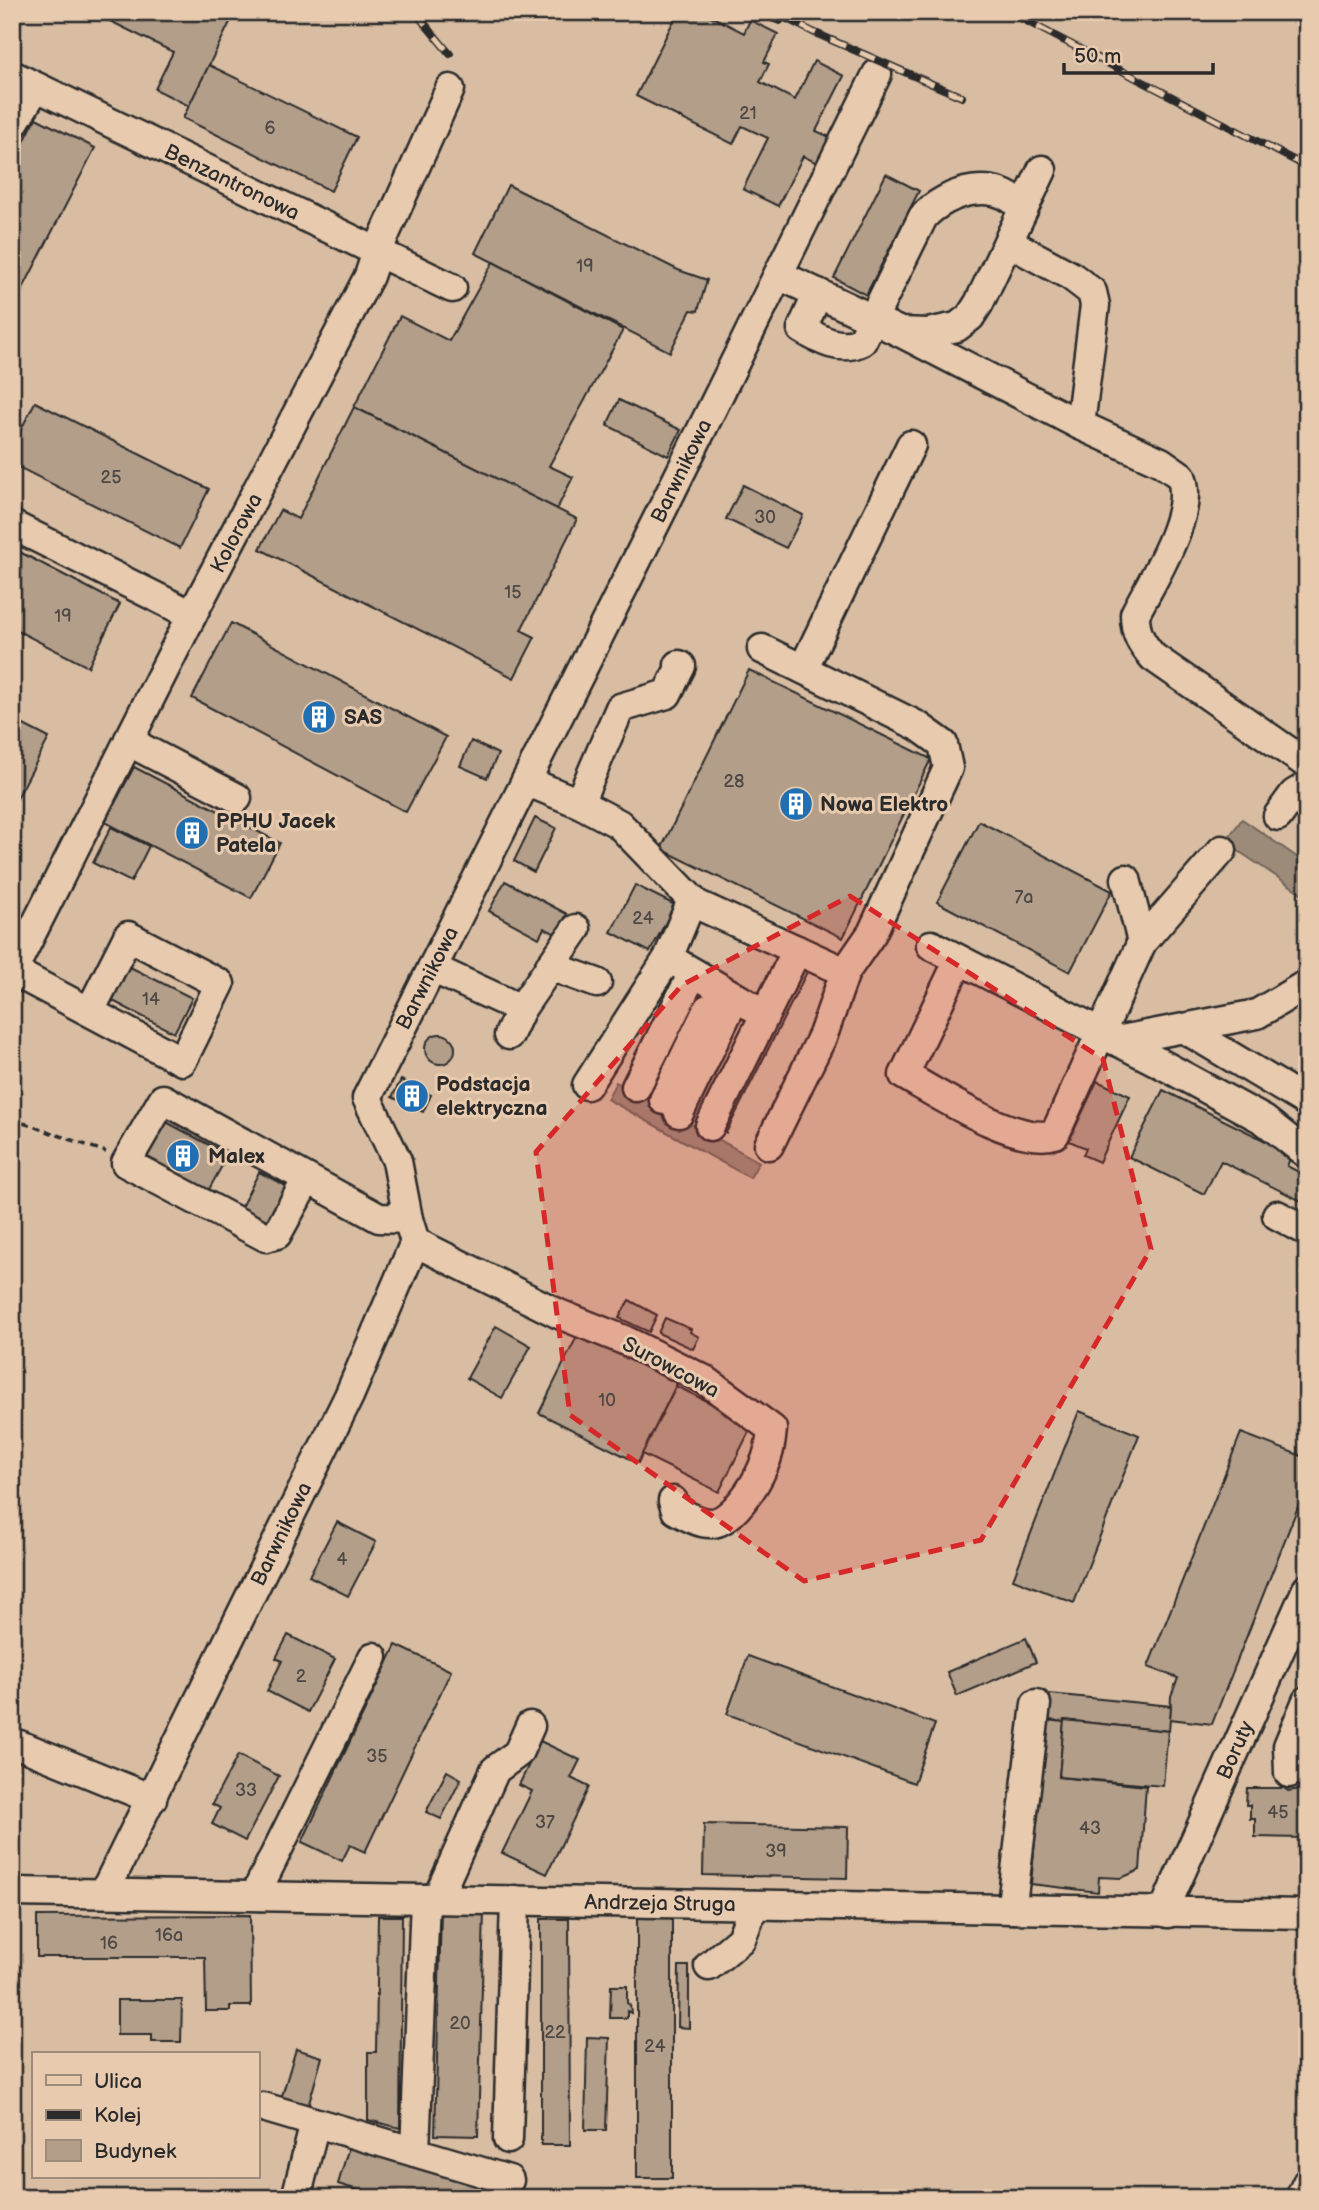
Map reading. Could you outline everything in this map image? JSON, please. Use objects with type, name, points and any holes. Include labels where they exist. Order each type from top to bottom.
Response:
[{"type":"street","name":"Barwnikowa","points":[[104,1893],[349,1396],[412,1231],[397,1161],[367,1098],[877,74]]},
{"type":"street","points":[[12,126],[24,81]]},
{"type":"street","name":"Benzantronowa","points":[[24,81],[452,288]]},
{"type":"street","name":"Kolorowa","points":[[13,972],[192,615],[369,276],[377,252],[450,89]]},
{"type":"street","points":[[900,332],[928,333],[957,327],[970,317],[1042,170]]},
{"type":"street","points":[[818,293],[802,329],[824,341],[852,346],[862,341],[923,217],[934,206],[964,193],[987,189],[1010,196],[1023,210]]},
{"type":"street","points":[[1008,242],[1071,276],[1092,292],[1095,305],[1080,425]]},
{"type":"street","points":[[779,275],[900,332],[1080,425],[1161,462],[1181,476],[1186,495],[1181,522],[1135,614],[1139,641],[1153,657],[1307,764]]},
{"type":"street","points":[[803,669],[911,446]]},
{"type":"street","points":[[12,524],[192,615]]},
{"type":"street","points":[[762,649],[918,726],[943,744],[948,768],[872,933],[845,972],[824,1035],[769,1145]]},
{"type":"street","points":[[579,803],[620,708],[667,694],[681,666],[679,665]]},
{"type":"street","points":[[129,739],[237,798]]},
{"type":"street","points":[[526,781],[579,803],[619,824],[696,904],[845,972]]},
{"type":"street","points":[[1278,816],[1294,794],[1307,786]]},
{"type":"street","points":[[960,960],[904,1075],[998,1125],[1029,1135],[1045,1137],[1055,1134],[1109,1037],[1142,942],[1222,850]]},
{"type":"street","points":[[1126,879],[1142,942]]},
{"type":"street","points":[[587,1086],[668,958],[692,900]]},
{"type":"street","points":[[509,1035],[521,1009],[576,929]]},
{"type":"street","points":[[13,972],[182,1061],[220,984],[128,936],[90,1011]]},
{"type":"street","points":[[931,945],[1264,1121],[1307,1153]]},
{"type":"street","points":[[688,1114],[706,1034],[797,950]]},
{"type":"street","points":[[668,958],[742,1001]]},
{"type":"street","points":[[550,966],[597,983]]},
{"type":"street","points":[[432,968],[521,1009]]},
{"type":"street","points":[[636,1087],[693,973]]},
{"type":"street","points":[[1109,1037],[1185,1029],[1257,1014],[1307,985]]},
{"type":"street","points":[[688,1114],[698,1073],[742,1001]]},
{"type":"street","points":[[688,1114],[742,1001]]},
{"type":"street","points":[[632,1015],[665,1030]]},
{"type":"street","points":[[1185,1029],[1307,1102]]},
{"type":"street","points":[[307,1179],[277,1234],[266,1237],[126,1163],[163,1099],[379,1218],[412,1231]]},
{"type":"street","points":[[1277,1215],[1307,1231]]},
{"type":"street","name":"Surowcowa","points":[[412,1231],[559,1314],[624,1340],[705,1380],[772,1429],[771,1445],[763,1469],[731,1516],[713,1524],[693,1520],[676,1510],[673,1501]]},
{"type":"street","name":"Boruty","points":[[1168,1913],[1169,1899],[1307,1589]]},
{"type":"street","points":[[260,1896],[260,1885],[373,1657]]},
{"type":"street","points":[[1260,1692],[1305,1708],[1288,1746],[1289,1773]]},
{"type":"street","points":[[1014,1909],[1013,1896],[1036,1704]]},
{"type":"street","points":[[415,2152],[431,1899],[495,1770],[518,1753],[530,1726]]},
{"type":"street","points":[[12,1742],[152,1799]]},
{"type":"street","name":"Andrzeja Struga","points":[[12,1892],[1168,1913],[1307,1913]]},
{"type":"street","points":[[508,2139],[515,1900]]},
{"type":"street","points":[[709,1966],[741,1939],[754,1905]]},
{"type":"street","points":[[263,2107],[509,2180]]},
{"type":"street","points":[[296,2198],[315,2123]]},
{"type":"street","points":[[1300,2198],[1307,2183]]},
{"type":"path","points":[[12,1119],[107,1153],[126,1163]]},
{"type":"highlighted area","points":[[850,896],[1103,1059],[1151,1249],[981,1540],[804,1581],[570,1415],[536,1152],[682,985]]},
{"type":"shaded area","points":[[12,12],[1307,12],[1307,2198],[12,2198]]},
{"type":"shaded area","points":[[1242,819],[1307,864],[1307,891],[1304,895],[1225,842]]},
{"type":"shaded area","points":[[616,1082],[759,1162],[750,1178],[607,1099]]},
{"type":"building","points":[[112,12],[235,12],[189,106],[155,89],[173,52],[108,20]]},
{"type":"building","points":[[678,12],[703,12],[744,33],[750,20],[778,34],[764,62],[769,64],[760,82],[795,100],[814,61],[844,76],[816,131],[830,137],[817,163],[803,156],[778,206],[743,189],[768,138],[742,126],[733,144],[636,96]]},
{"type":"building","points":[[209,65],[357,137],[331,191],[183,118]]},
{"type":"building","points":[[36,118],[95,148],[12,310],[12,165]]},
{"type":"building","points":[[886,174],[919,191],[866,295],[834,278]]},
{"type":"building","points":[[508,185],[678,270],[707,280],[698,311],[691,310],[670,352],[475,253]]},
{"type":"building","points":[[493,262],[623,330],[549,466],[573,477],[557,509],[354,407],[400,316],[449,341]]},
{"type":"building","points":[[619,400],[681,430],[668,456],[607,425]]},
{"type":"building","points":[[35,402],[209,489],[180,548],[12,464],[12,447]]},
{"type":"building","points":[[354,407],[577,519],[521,630],[535,637],[514,678],[260,549],[280,510],[298,519]]},
{"type":"building","points":[[743,485],[803,515],[786,548],[726,519]]},
{"type":"building","points":[[12,548],[120,604],[88,667],[12,628]]},
{"type":"building","name":"SAS","points":[[231,623],[446,737],[406,812],[192,698]]},
{"type":"building","name":"Nowa Elektro","points":[[749,670],[931,759],[843,938],[661,849]]},
{"type":"building","points":[[12,719],[49,738],[12,808]]},
{"type":"building","points":[[471,741],[498,754],[487,778],[460,766]]},
{"type":"building","name":"PPHU Jacek Patela","points":[[134,767],[280,843],[251,898],[105,822]]},
{"type":"building","points":[[535,818],[556,828],[534,872],[514,861]]},
{"type":"building","points":[[979,821],[1112,891],[1070,972],[937,902]]},
{"type":"building","points":[[111,827],[149,846],[131,882],[93,863]]},
{"type":"building","points":[[505,881],[567,914],[556,934],[544,928],[539,938],[489,911]]},
{"type":"building","points":[[635,885],[675,905],[650,952],[611,932]]},
{"type":"building","points":[[791,963],[807,972],[726,1133],[710,1126]]},
{"type":"building","points":[[128,966],[192,998],[174,1033],[111,1000]]},
{"type":"building","points":[[440,1034],[446,1035],[454,1043],[454,1055],[446,1063],[440,1064],[434,1063],[426,1055],[425,1049],[426,1043],[434,1035]]},
{"type":"building","name":"Podstacja elektryczna","points":[[401,1080],[431,1095],[423,1112],[392,1097]]},
{"type":"building","points":[[1097,1081],[1130,1096],[1099,1162],[1083,1155],[1086,1148],[1069,1141]]},
{"type":"building","points":[[1163,1090],[1292,1154],[1287,1166],[1307,1176],[1307,1204],[1221,1161],[1204,1194],[1129,1157]]},
{"type":"building","name":"Malex","points":[[159,1118],[228,1155],[207,1193],[139,1156]]},
{"type":"building","points":[[259,1172],[288,1187],[269,1224],[240,1209]]},
{"type":"building","points":[[629,1300],[657,1315],[649,1332],[619,1318]]},
{"type":"building","points":[[665,1318],[691,1329],[690,1332],[699,1337],[693,1349],[658,1333]]},
{"type":"building","points":[[496,1326],[531,1346],[502,1398],[467,1378]]},
{"type":"building","points":[[582,1326],[681,1375],[638,1463],[539,1413]]},
{"type":"building","points":[[676,1386],[753,1424],[719,1492],[642,1454]]},
{"type":"building","points":[[1079,1411],[1139,1435],[1074,1603],[1013,1579]]},
{"type":"building","points":[[1241,1433],[1307,1458],[1307,1484],[1212,1724],[1170,1719],[1171,1696],[1178,1678],[1148,1667]]},
{"type":"building","points":[[337,1522],[376,1542],[348,1596],[309,1576]]},
{"type":"building","points":[[288,1635],[335,1659],[308,1712],[267,1691],[282,1661],[276,1658]]},
{"type":"building","points":[[1026,1638],[1036,1662],[957,1696],[947,1672]]},
{"type":"building","points":[[396,1645],[451,1671],[365,1852],[350,1845],[342,1861],[302,1842]]},
{"type":"building","points":[[748,1656],[935,1724],[914,1783],[727,1714]]},
{"type":"building","points":[[1050,1694],[1171,1706],[1169,1731],[1046,1720]]},
{"type":"building","points":[[1046,1720],[1064,1722],[1059,1777],[1146,1786],[1140,1870],[1121,1878],[1099,1877],[1098,1892],[1031,1884]]},
{"type":"building","points":[[1064,1720],[1168,1731],[1163,1786],[1059,1777]]},
{"type":"building","points":[[540,1741],[580,1760],[571,1778],[589,1787],[547,1874],[502,1853],[532,1791],[519,1785]]},
{"type":"building","points":[[238,1755],[279,1776],[245,1841],[212,1824],[220,1808],[212,1804]]},
{"type":"building","points":[[447,1771],[461,1779],[441,1819],[426,1812]]},
{"type":"building","points":[[1247,1788],[1284,1788],[1288,1791],[1307,1788],[1307,1838],[1255,1837],[1255,1819],[1250,1819],[1250,1805],[1246,1805]]},
{"type":"building","points":[[704,1824],[848,1827],[847,1878],[703,1875]]},
{"type":"building","points":[[441,1910],[484,1911],[478,2136],[435,2135]]},
{"type":"building","points":[[637,1914],[672,1914],[672,2178],[637,2178]]},
{"type":"building","points":[[250,1915],[251,2006],[230,2006],[230,2011],[206,2011],[205,1957],[37,1957],[37,1916]]},
{"type":"building","points":[[378,1916],[402,1916],[400,2128],[368,2120],[368,2052],[376,2052]]},
{"type":"building","points":[[541,1919],[569,1919],[570,2145],[541,2145]]},
{"type":"building","points":[[679,1966],[689,1966],[689,2028],[678,2027]]},
{"type":"building","points":[[611,1986],[627,1986],[627,2003],[631,2013],[627,2011],[627,2018],[610,2018]]},
{"type":"building","points":[[117,2000],[182,2000],[181,2042],[152,2042],[152,2035],[117,2035]]},
{"type":"building","points":[[587,2037],[609,2038],[606,2130],[585,2130]]},
{"type":"building","points":[[296,2049],[322,2057],[308,2107],[281,2099]]},
{"type":"building","points":[[350,2143],[498,2185],[494,2198],[384,2198],[338,2184]]},
{"type":"railway","points":[[415,12],[450,54]]},
{"type":"railway","points":[[755,12],[780,21]]},
{"type":"railway","points":[[773,12],[962,97]]},
{"type":"railway","points":[[1009,12],[1307,167]]},
{"type":"place","name":"SAS","points":[[319,717]]},
{"type":"place","name":"Nowa Elektro","points":[[796,804]]},
{"type":"place","name":"PPHU Jacek Patela","points":[[192,833]]},
{"type":"place","name":"Podstacja elektryczna","points":[[412,1096]]},
{"type":"place","name":"Malex","points":[[183,1156]]}]
